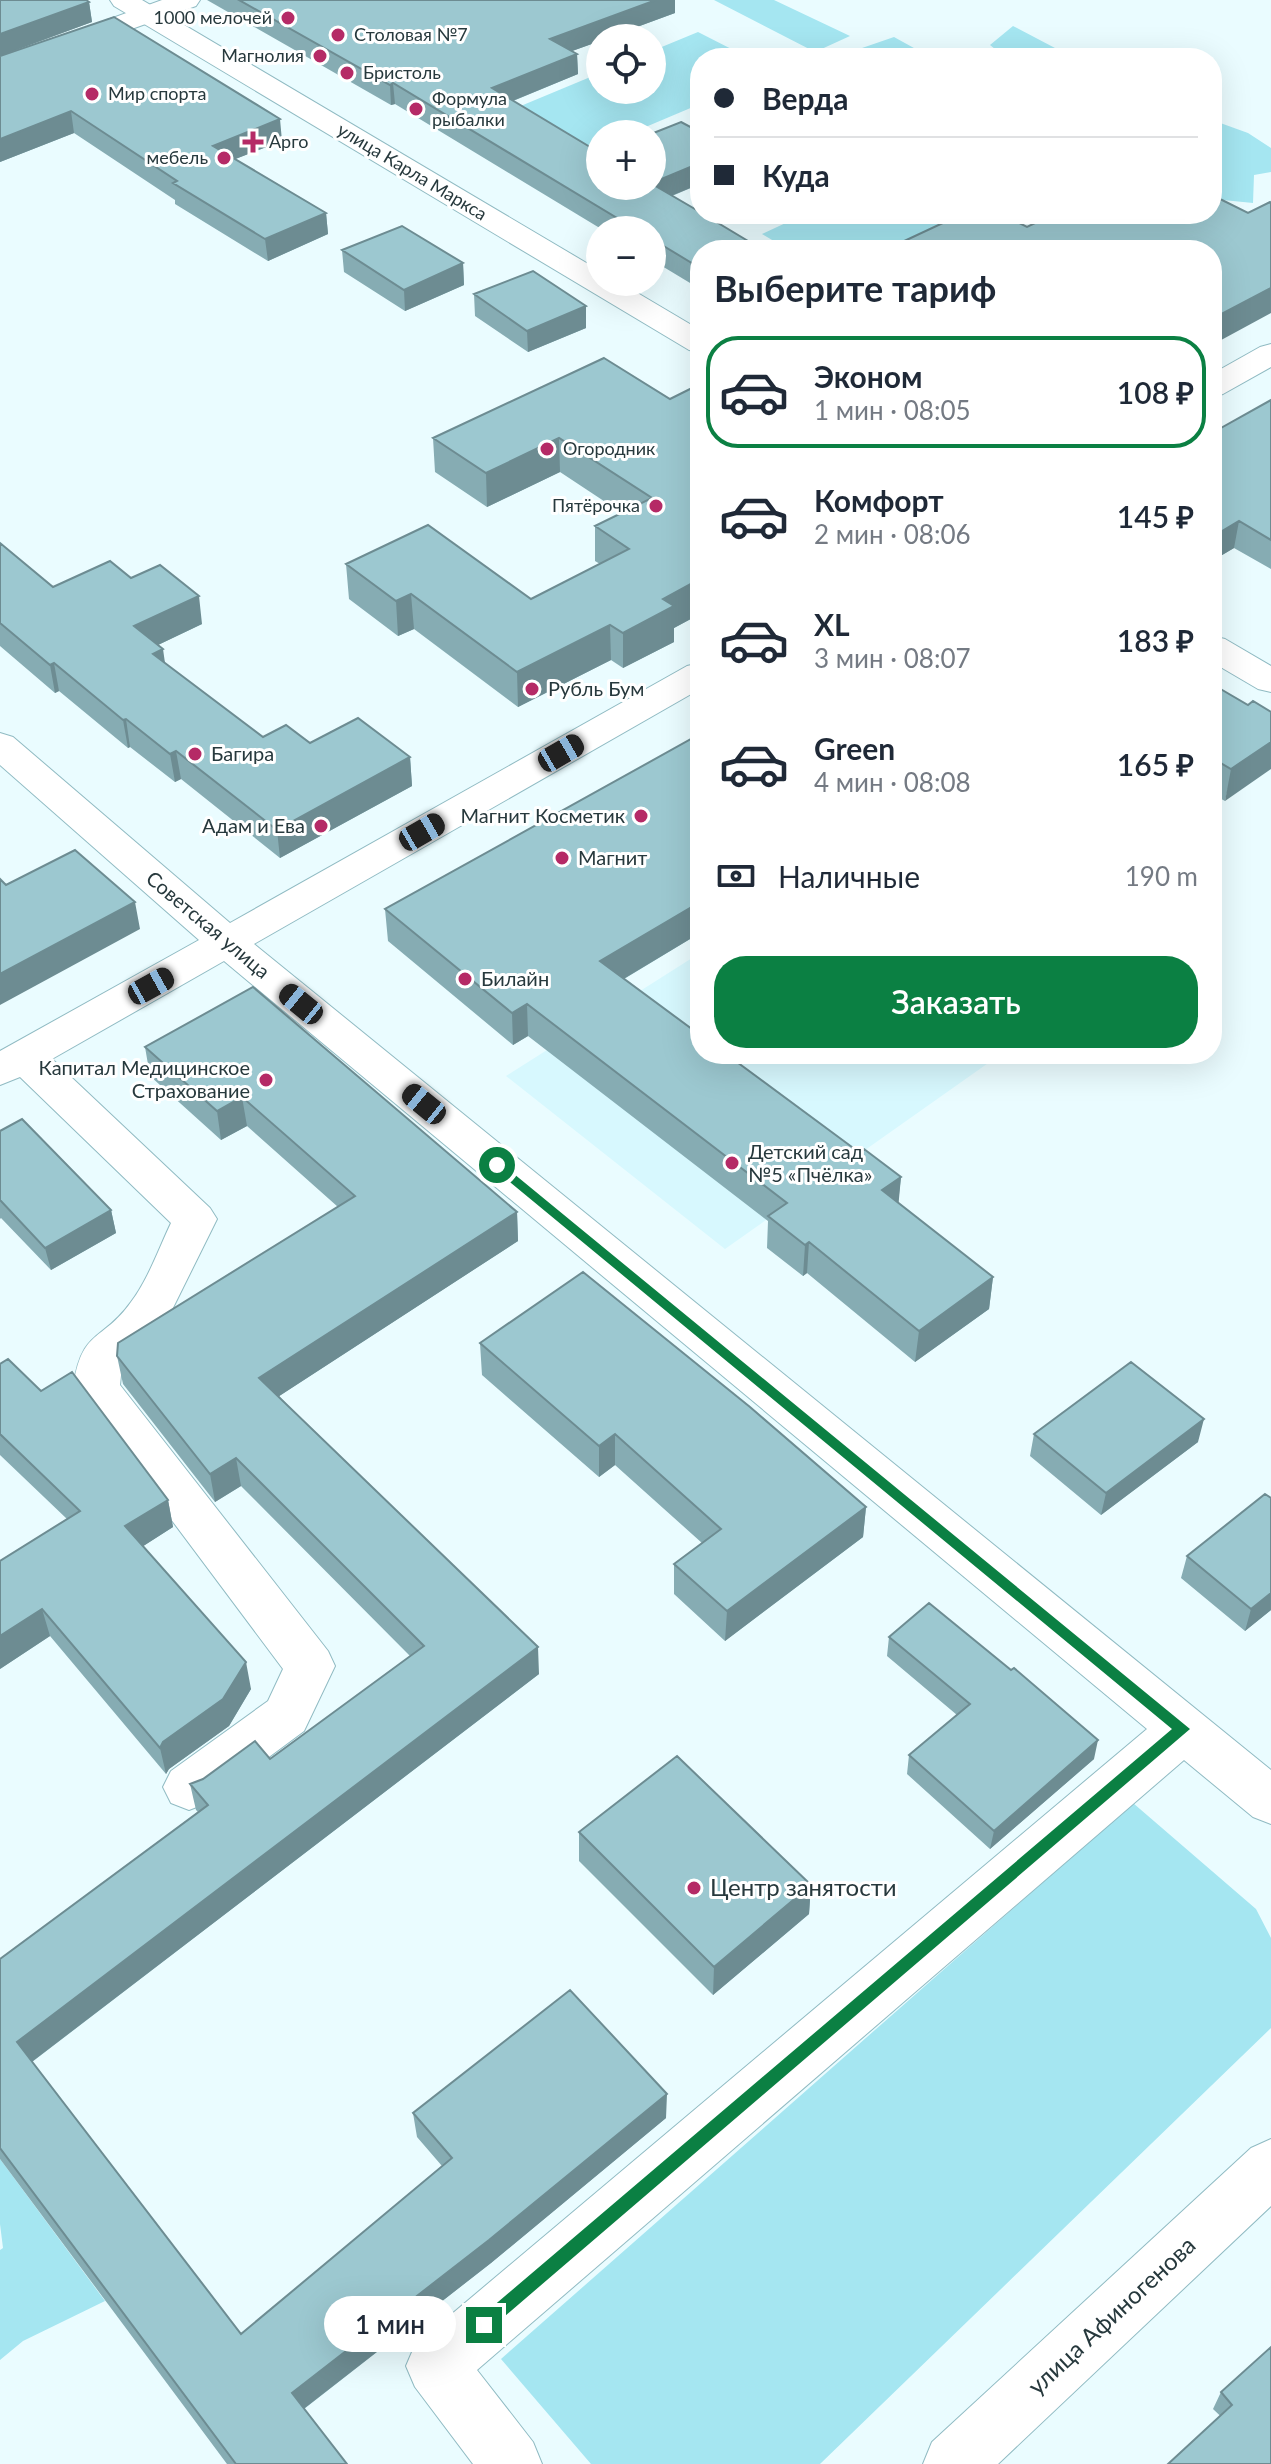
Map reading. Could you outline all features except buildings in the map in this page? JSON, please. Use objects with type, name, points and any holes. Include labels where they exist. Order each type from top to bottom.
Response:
[{"type":"street","points":[[0,68],[135,7],[187,0]]},
{"type":"street","name":"улица Карла Маркса","points":[[135,7],[690,337]]},
{"type":"street","points":[[1222,381],[1271,354]]},
{"type":"street","points":[[1222,653],[1271,681]]},
{"type":"street","points":[[189,1787],[286,1716],[310,1666],[96,1388],[100,1359],[148,1314],[195,1219],[12,1064],[690,680]]},
{"type":"street","name":"Советская улица","points":[[0,745],[228,943],[1271,1801]]},
{"type":"street","points":[[511,2464],[436,2366],[1183,1729]]},
{"type":"street","name":"улица Афиногенова","points":[[954,2464],[1271,2167]]},
{"type":"shaded area","points":[[714,0],[774,0],[850,36],[824,48],[807,48]]},
{"type":"shaded area","points":[[1013,26],[1055,48],[994,48],[990,45]]},
{"type":"shaded area","points":[[698,32],[729,48],[690,48],[690,108],[662,120],[586,120],[586,152],[511,110],[586,79],[586,104],[666,104],[666,45]]},
{"type":"shaded area","points":[[894,37],[914,48],[862,48]]},
{"type":"shaded area","points":[[1222,124],[1248,133],[1271,148],[1271,172],[1254,175],[1253,203],[1222,200]]},
{"type":"shaded area","points":[[784,224],[969,224],[933,240],[772,240],[762,234]]},
{"type":"shaded area","name":"Детский сад №5 «Пчёлка»","points":[[690,959],[690,1064],[987,1064],[725,1249],[506,1076]]},
{"type":"shaded area","points":[[1133,1803],[1256,1909],[1271,1938],[1271,2028],[820,2464],[591,2464],[501,2359]]},
{"type":"shaded area","points":[[0,2159],[105,2301],[23,2341],[0,2360],[0,2250],[3,2248]]},
{"type":"place","name":"1000 мелочей","points":[[288,18]]},
{"type":"place","name":"Столовая №7","points":[[338,35]]},
{"type":"place","name":"Магнолия","points":[[320,56]]},
{"type":"place","name":"Бристоль","points":[[347,73]]},
{"type":"place","name":"Мир спорта","points":[[92,94]]},
{"type":"place","name":"Формула рыбалки","points":[[416,109]]},
{"type":"place","name":"Арго","points":[[253,142]]},
{"type":"place","name":"мебель","points":[[224,158]]},
{"type":"place","name":"Огородник","points":[[547,449]]},
{"type":"place","name":"Пятёрочка","points":[[656,506]]},
{"type":"place","name":"Рубль Бум","points":[[532,689]]},
{"type":"place","name":"Багира","points":[[195,754]]},
{"type":"place","name":"Магнит Косметик","points":[[641,816]]},
{"type":"place","name":"Адам и Ева","points":[[321,826]]},
{"type":"place","name":"Магнит","points":[[562,858]]},
{"type":"place","name":"Билайн","points":[[465,979]]},
{"type":"place","name":"Капитал Медицинское Страхование","points":[[266,1080]]},
{"type":"place","name":"Детский сад №5 «Пчёлка»","points":[[732,1163]]},
{"type":"place","name":"Центр занятости","points":[[694,1888]]},
{"type":"route","points":[[484,2325],[1183,1729],[497,1165]]}]
